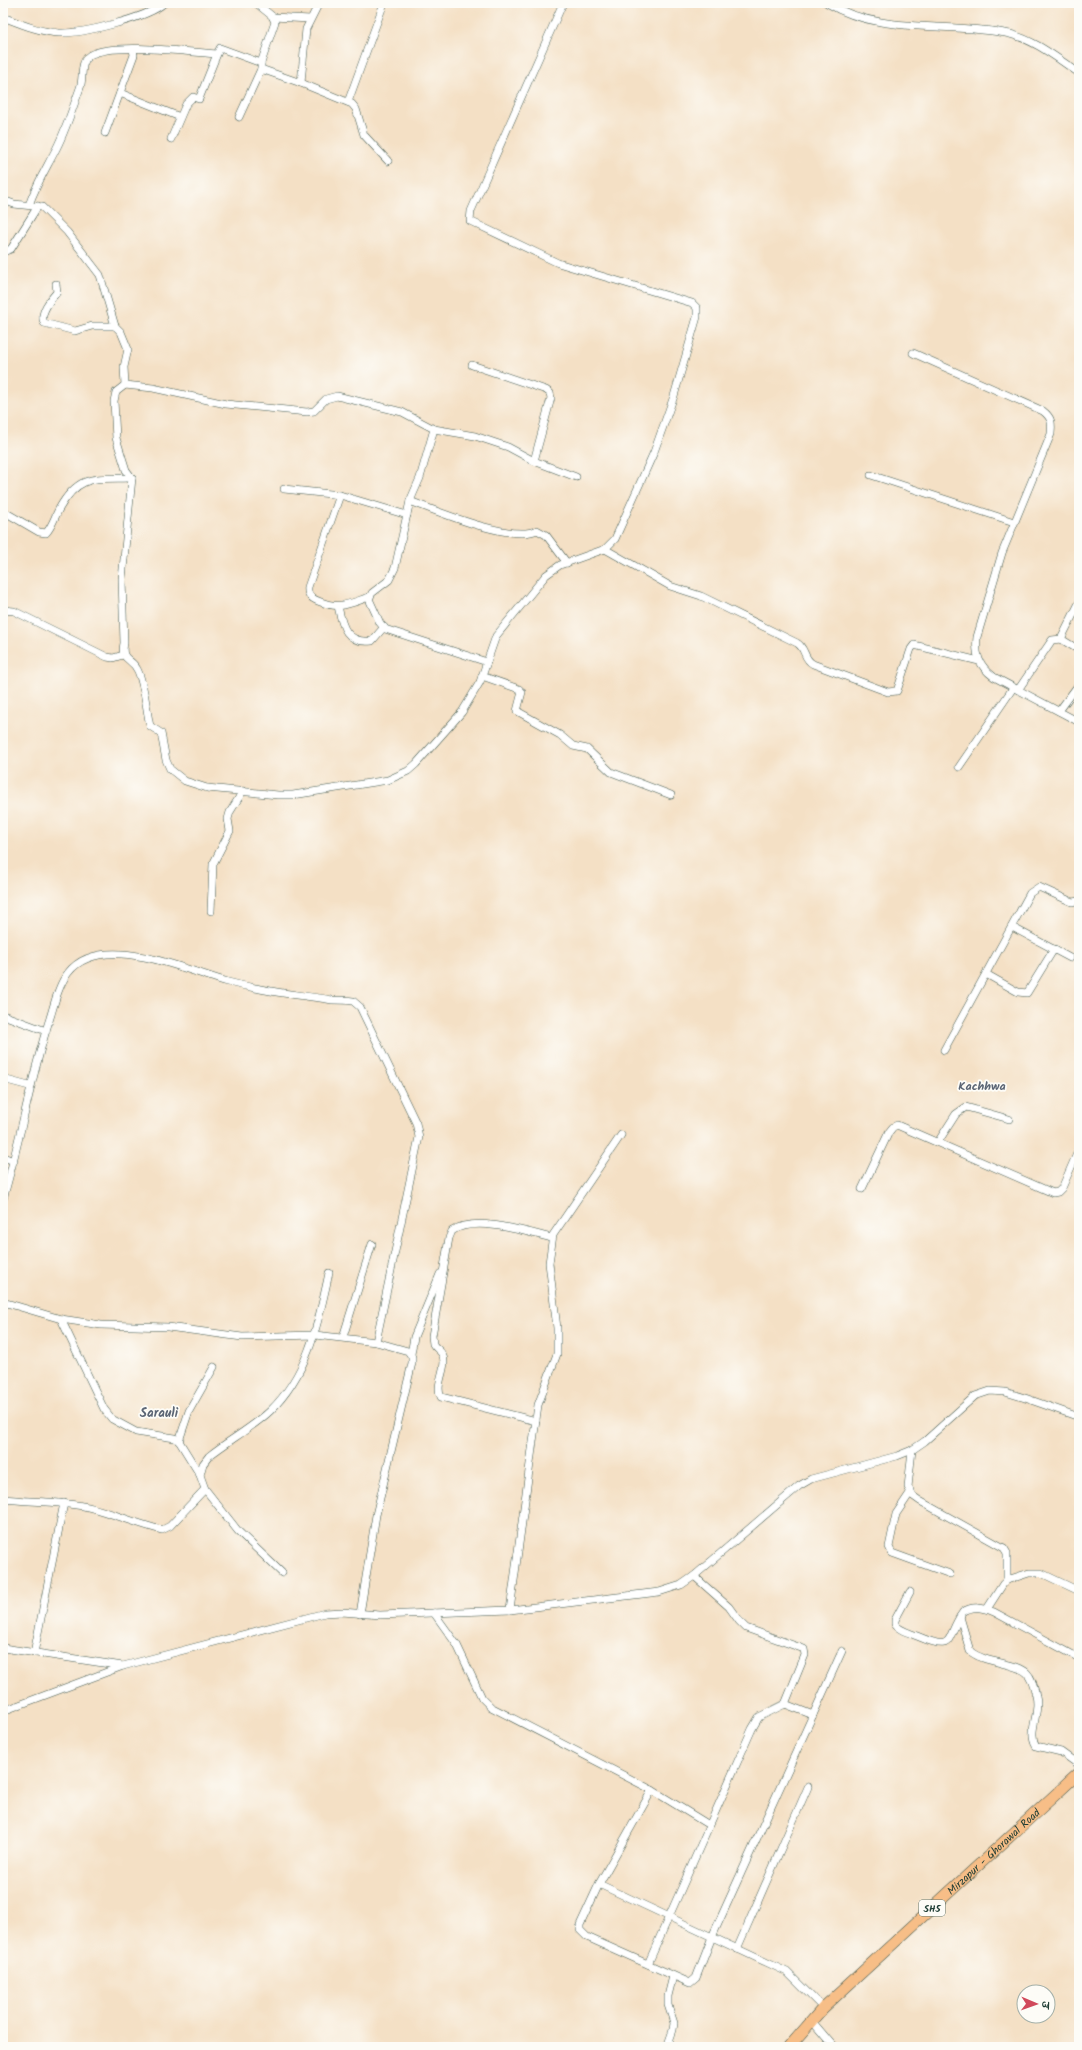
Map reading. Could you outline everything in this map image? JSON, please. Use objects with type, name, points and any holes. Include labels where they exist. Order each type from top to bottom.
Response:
[{"type":"main road","name":"Mirzapur - Ghorawal Road","points":[[789,2047],[823,2008],[1079,1773]]},
{"type":"street","points":[[3,17],[41,30],[59,33],[75,32],[139,17],[158,9],[164,3]]},
{"type":"street","points":[[239,117],[261,66],[275,22],[256,3]]},
{"type":"street","points":[[301,83],[306,34],[310,18],[318,3]]},
{"type":"street","points":[[348,102],[384,3]]},
{"type":"street","points":[[125,385],[116,392],[114,401],[116,438],[126,470],[132,478],[122,578],[124,655],[138,670],[150,726],[162,733],[165,755],[170,769],[181,778],[207,788],[293,795],[388,780],[399,776],[416,764],[462,712],[482,676],[500,631],[546,575],[567,563],[605,549],[618,534],[654,452],[674,396],[698,311],[692,303],[558,262],[470,221],[470,210],[563,3]]},
{"type":"street","points":[[827,3],[847,13],[882,22],[990,30],[1012,34],[1035,44],[1079,73]]},
{"type":"street","points":[[272,18],[310,18]]},
{"type":"street","points":[[171,139],[187,102],[193,97],[199,99],[220,48],[348,102],[356,109],[364,135],[388,162]]},
{"type":"street","points":[[29,205],[42,172],[54,153],[79,92],[86,59],[94,53],[106,50],[133,49],[217,54]]},
{"type":"street","points":[[106,133],[134,55],[133,49]]},
{"type":"street","points":[[120,93],[180,117]]},
{"type":"street","points":[[3,200],[14,204],[38,206],[47,210],[96,270],[103,283],[115,326],[121,332],[128,349],[124,367],[125,385]]},
{"type":"street","points":[[3,252],[11,249],[38,206]]},
{"type":"street","points":[[56,284],[56,292],[48,301],[43,315],[44,323],[75,331],[92,326],[115,326]]},
{"type":"street","points":[[913,353],[1043,411],[1050,417],[1052,423],[1051,434],[1014,522],[993,577],[977,637],[976,651],[984,671],[1079,722]]},
{"type":"street","points":[[472,365],[550,393],[551,398],[534,461]]},
{"type":"street","points":[[125,385],[138,388],[153,388],[226,404],[307,412],[317,409],[326,399],[337,396],[402,412],[434,429],[475,436],[508,447],[534,461],[576,477]]},
{"type":"street","points":[[340,495],[308,590],[312,599],[331,606],[338,606],[369,597],[389,580],[396,568],[410,501],[420,478],[434,429]]},
{"type":"street","points":[[871,475],[1014,522]]},
{"type":"street","points":[[3,511],[39,532],[46,533],[68,494],[80,483],[94,479],[132,478]]},
{"type":"street","points":[[284,489],[340,495],[407,515]]},
{"type":"street","points":[[410,501],[482,527],[530,534],[537,530],[546,535],[567,563]]},
{"type":"street","points":[[605,549],[670,586],[701,596],[797,643],[802,647],[807,660],[813,664],[888,692],[897,691],[911,649],[914,645],[979,661]]},
{"type":"street","points":[[369,597],[384,627],[487,662]]},
{"type":"street","points":[[1061,639],[1079,603]]},
{"type":"street","points":[[338,606],[343,628],[353,637],[364,641],[372,641],[384,627]]},
{"type":"street","points":[[3,610],[14,611],[106,657],[113,658],[124,655]]},
{"type":"street","points":[[959,767],[1052,640],[1061,639],[1079,650]]},
{"type":"street","points":[[482,676],[519,689],[522,692],[517,711],[560,735],[573,746],[587,749],[611,772],[671,795]]},
{"type":"street","points":[[1059,711],[1079,684]]},
{"type":"street","points":[[210,911],[213,864],[230,831],[228,819],[230,812],[243,791]]},
{"type":"street","points":[[944,1050],[1034,888],[1039,887],[1046,889],[1072,902],[1079,901]]},
{"type":"street","points":[[1012,927],[1070,958]]},
{"type":"street","points":[[986,974],[1018,992],[1027,993],[1054,949]]},
{"type":"street","points":[[3,1199],[14,1161],[29,1086],[46,1031],[60,988],[68,973],[78,964],[87,959],[123,953],[145,956],[229,982],[286,993],[349,1000],[358,1004],[416,1123],[419,1137],[376,1342]]},
{"type":"street","points":[[3,1015],[46,1031]]},
{"type":"street","points":[[3,1079],[29,1086]]},
{"type":"street","points":[[938,1142],[956,1114],[966,1107],[1009,1119]]},
{"type":"street","points":[[862,1189],[892,1127],[897,1125],[904,1126],[1053,1193],[1058,1192],[1062,1188],[1079,1149]]},
{"type":"street","points":[[510,1610],[539,1401],[553,1366],[558,1341],[549,1263],[552,1238],[558,1226],[621,1135]]},
{"type":"street","points":[[3,1157],[14,1161]]},
{"type":"street","points":[[536,1421],[444,1398],[440,1395],[443,1359],[442,1353],[433,1344],[432,1336],[450,1233],[459,1227],[492,1225],[552,1238]]},
{"type":"street","points":[[343,1337],[372,1244]]},
{"type":"street","points":[[360,1614],[376,1515],[412,1364],[411,1354],[414,1337],[445,1260]]},
{"type":"street","points":[[200,1475],[203,1464],[209,1456],[260,1419],[281,1399],[301,1371],[315,1335],[329,1273]]},
{"type":"street","points":[[3,1302],[61,1319],[101,1325],[180,1328],[242,1337],[315,1335],[343,1337],[376,1342],[405,1350],[411,1354]]},
{"type":"street","points":[[61,1319],[104,1409],[112,1419],[136,1432],[175,1438],[179,1441],[200,1475],[205,1489],[238,1531],[282,1573]]},
{"type":"street","points":[[179,1441],[191,1408],[214,1366]]},
{"type":"street","points":[[3,1711],[123,1666],[330,1613],[434,1614],[510,1610],[659,1592],[680,1585],[694,1576],[799,1486],[811,1479],[897,1456],[912,1450],[925,1441],[976,1396],[990,1391],[1005,1392],[1079,1417]]},
{"type":"street","points":[[912,1450],[908,1487],[910,1492],[920,1501],[1004,1548],[1008,1558],[1007,1580]]},
{"type":"street","points":[[3,1498],[27,1502],[64,1503],[89,1508],[162,1530],[170,1526],[205,1489]]},
{"type":"street","points":[[910,1492],[896,1514],[889,1547],[890,1550],[892,1553],[950,1574]]},
{"type":"street","points":[[34,1652],[64,1503]]},
{"type":"street","points":[[987,1609],[998,1590],[1007,1580],[1029,1573],[1041,1573],[1079,1591]]},
{"type":"street","points":[[648,1964],[670,1918],[709,1825],[752,1729],[759,1718],[785,1704],[805,1655],[804,1649],[746,1628],[739,1622],[729,1607],[694,1576]]},
{"type":"street","points":[[910,1592],[895,1620],[896,1627],[938,1644],[944,1644],[948,1640],[960,1617],[967,1609],[974,1607],[987,1609],[1079,1658]]},
{"type":"street","points":[[434,1614],[457,1645],[482,1698],[491,1707],[652,1790],[709,1825]]},
{"type":"street","points":[[960,1617],[970,1652],[982,1658],[1020,1669],[1029,1676],[1038,1700],[1032,1737],[1036,1746],[1061,1752],[1079,1765]]},
{"type":"street","points":[[3,1648],[123,1666]]},
{"type":"street","points":[[652,1790],[599,1884],[580,1925],[580,1930],[588,1937],[686,1982],[693,1982],[842,1651]]},
{"type":"street","points":[[785,1704],[813,1715]]},
{"type":"street","points":[[737,1949],[808,1787]]},
{"type":"street","points":[[599,1884],[787,1972],[823,2008]]},
{"type":"street","points":[[667,2047],[674,2023],[668,2005],[668,1996],[673,1976]]},
{"type":"street","points":[[811,2020],[834,2047]]},
{"type":"district","name":"Kachhwa","points":[[982,1086]]},
{"type":"district","name":"Sarauli","points":[[159,1412]]}]
